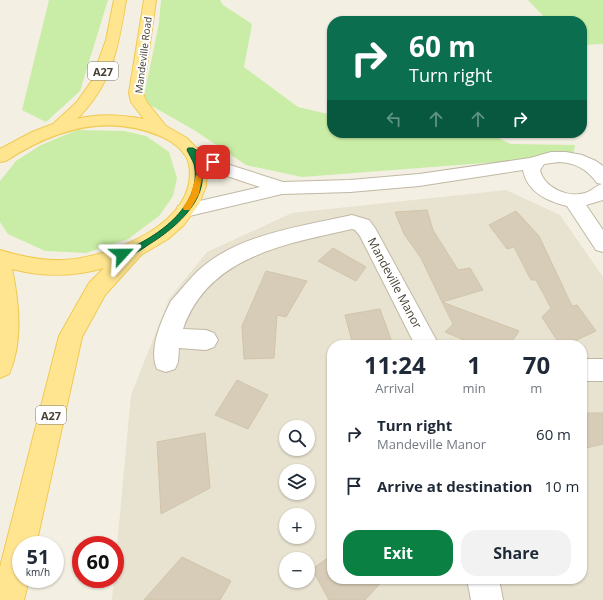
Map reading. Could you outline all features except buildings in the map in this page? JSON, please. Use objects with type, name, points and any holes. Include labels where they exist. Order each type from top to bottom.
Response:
[{"type":"main road","name":"A27","points":[[59,128],[81,106],[98,83],[113,40],[120,0]]},
{"type":"main road","name":"Mandeville Road","points":[[150,0],[136,93],[139,102],[159,128]]},
{"type":"main road","name":"A27","points":[[0,157],[37,135],[59,128],[86,122],[112,120],[137,122],[159,128],[177,137],[190,150],[197,163],[199,178],[195,194],[185,211],[164,232],[134,250],[100,262],[63,268],[28,266],[0,258]]},
{"type":"main road","name":"A27","points":[[8,600],[49,422],[71,336],[97,289],[134,250]]},
{"type":"main road","points":[[0,262],[6,289],[8,323],[0,367]]},
{"type":"street","points":[[190,150],[224,169],[282,188]]},
{"type":"street","points":[[185,211],[282,188],[350,186],[481,172],[535,163],[542,158],[551,156],[575,158],[595,169],[601,189],[602,242]]},
{"type":"street","points":[[535,163],[532,169],[533,176],[538,184]]},
{"type":"street","points":[[481,172],[538,184],[553,194],[573,200],[582,200],[601,189]]},
{"type":"street","points":[[573,200],[602,242]]},
{"type":"street","name":"Mandeville Manor","points":[[166,362],[168,338],[179,307],[208,274],[239,253],[277,239],[352,222],[362,225],[368,233],[424,340]]},
{"type":"street","points":[[168,338],[206,340]]},
{"type":"street","points":[[587,370],[603,370]]},
{"type":"street","points":[[484,584],[487,600]]},
{"type":"shaded area","points":[[506,190],[560,215],[603,277],[603,600],[112,600],[113,588],[124,588],[124,536],[118,536],[131,395],[169,299],[207,252],[292,213]]},
{"type":"green space","points":[[49,0],[108,0],[80,91],[46,122],[22,110]]},
{"type":"green space","points":[[161,0],[220,0],[223,5],[252,24],[244,67],[298,107],[327,114],[327,138],[498,138],[511,144],[575,145],[573,156],[302,177],[246,165],[194,130],[143,101],[159,23]]},
{"type":"green space","points":[[528,0],[603,0],[603,44],[587,45],[587,16],[543,16]]},
{"type":"green space","points":[[77,130],[124,131],[146,136],[169,152],[177,178],[173,196],[159,216],[128,239],[86,253],[45,251],[8,234],[0,222],[0,181],[16,161],[41,145]]},
{"type":"slow traffic","points":[[187,208],[195,194],[199,177]]},
{"type":"route","points":[[122,254],[134,250],[164,232],[185,211],[195,194],[199,178],[197,163],[190,150],[213,162]]}]
